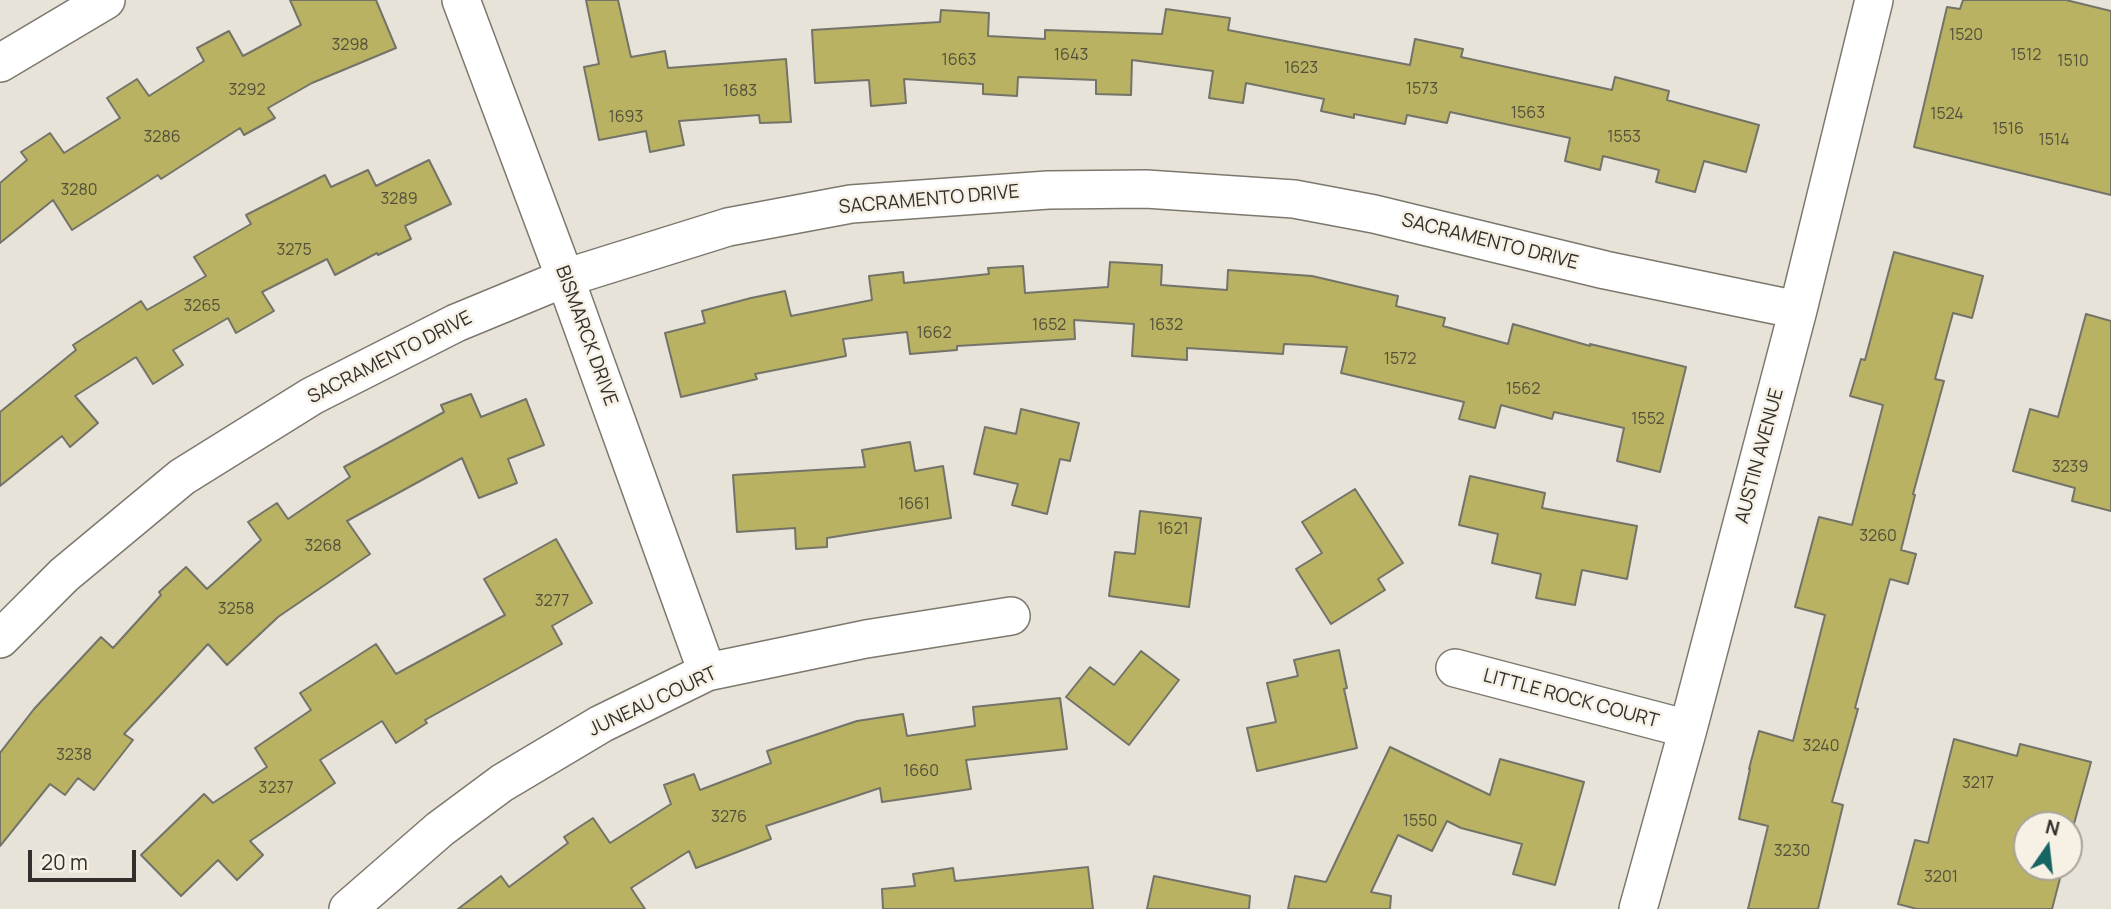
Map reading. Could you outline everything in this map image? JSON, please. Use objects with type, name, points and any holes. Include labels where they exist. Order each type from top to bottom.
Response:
[{"type":"street","points":[[0,64],[106,0]]},
{"type":"street","name":"BISMARCK DRIVE","points":[[461,0],[565,278],[707,673]]},
{"type":"street","name":"AUSTIN AVENUE","points":[[1638,909],[1798,310],[1874,0]]},
{"type":"street","name":"SACRAMENTO DRIVE","points":[[0,639],[64,575],[182,477],[312,396],[456,323],[565,278],[728,227],[851,204],[1048,190],[1146,189],[1307,201],[1374,214],[1605,270],[1798,310]]},
{"type":"street","name":"JUNEAU COURT","points":[[348,909],[439,829],[502,783],[601,724],[707,673],[866,639],[1010,616]]},
{"type":"street","name":"LITTLE ROCK COURT","points":[[1455,668],[1688,729]]},
{"type":"building","points":[[290,0],[376,0],[396,48],[312,83],[268,108],[275,118],[244,135],[240,128],[161,179],[158,175],[72,230],[53,200],[0,243],[0,183],[27,160],[21,152],[50,133],[64,153],[120,118],[107,98],[137,79],[149,96],[204,61],[197,48],[229,31],[243,56],[301,25]]},
{"type":"building","points":[[586,0],[618,0],[631,57],[665,51],[668,68],[786,59],[791,122],[760,123],[759,115],[679,121],[684,145],[650,152],[646,131],[599,140],[584,67],[599,64]]},
{"type":"building","points":[[1963,0],[2066,0],[2111,11],[2111,195],[1914,147],[1947,7],[1960,9]]},
{"type":"building","points":[[1166,9],[1230,18],[1228,30],[1410,65],[1415,39],[1463,49],[1461,57],[1612,90],[1615,77],[1669,91],[1667,100],[1759,125],[1746,172],[1704,161],[1695,192],[1656,182],[1659,170],[1603,156],[1600,170],[1565,161],[1570,138],[1450,112],[1447,123],[1407,115],[1405,124],[1354,114],[1354,118],[1321,111],[1324,99],[1246,83],[1243,103],[1209,98],[1213,71],[1132,60],[1131,95],[1096,94],[1096,80],[1018,77],[1017,96],[983,94],[983,84],[904,79],[906,103],[871,106],[869,80],[815,83],[812,30],[940,22],[941,10],[989,13],[988,36],[1045,39],[1045,30],[1162,34]]},
{"type":"building","points":[[429,160],[451,204],[405,226],[411,239],[335,275],[327,259],[262,292],[274,311],[236,333],[228,318],[173,350],[183,365],[153,384],[136,357],[75,396],[98,423],[70,447],[62,436],[0,486],[0,412],[76,350],[73,345],[141,301],[147,310],[206,276],[194,257],[251,224],[246,215],[325,175],[331,187],[368,170],[376,186]]},
{"type":"building","points":[[1894,252],[1983,276],[1972,318],[1953,313],[1935,379],[1944,381],[1913,494],[1915,495],[1901,550],[1916,554],[1908,584],[1890,579],[1832,802],[1843,805],[1818,909],[1748,909],[1768,826],[1739,819],[1749,769],[1759,731],[1793,741],[1825,615],[1795,607],[1819,517],[1852,525],[1883,405],[1850,396],[1861,359],[1865,360]]},
{"type":"building","points":[[1110,262],[1162,265],[1161,285],[1227,290],[1228,270],[1312,276],[1398,296],[1396,306],[1445,318],[1443,326],[1508,344],[1513,324],[1590,346],[1686,367],[1660,472],[1617,461],[1624,428],[1554,412],[1552,419],[1501,405],[1495,428],[1459,419],[1464,402],[1341,373],[1347,347],[1284,344],[1283,354],[1187,348],[1187,360],[1132,356],[1134,324],[1074,320],[1075,339],[957,346],[957,350],[910,354],[907,332],[843,339],[846,356],[755,374],[757,379],[681,397],[665,333],[705,323],[702,311],[785,291],[791,316],[872,300],[869,276],[903,272],[904,283],[989,274],[988,268],[1023,266],[1025,293],[1108,287]]},
{"type":"building","points":[[2086,314],[2111,321],[2111,511],[2072,501],[2075,488],[2013,471],[2030,409],[2058,417]]},
{"type":"building","points":[[471,394],[481,417],[526,399],[544,445],[508,459],[517,483],[479,498],[462,458],[347,521],[370,554],[278,617],[227,665],[208,644],[124,734],[133,740],[94,790],[78,778],[65,795],[50,784],[0,846],[0,753],[34,709],[101,637],[113,648],[161,595],[159,592],[186,567],[207,589],[261,540],[248,522],[277,503],[288,519],[350,477],[344,467],[444,412],[441,405]]},
{"type":"building","points":[[1021,409],[1079,423],[1070,461],[1060,459],[1047,514],[1012,505],[1018,484],[974,474],[985,427],[1016,434]]},
{"type":"building","points":[[910,442],[915,471],[943,466],[951,518],[827,538],[827,547],[796,549],[795,528],[737,532],[733,475],[865,467],[862,450]]},
{"type":"building","points":[[1470,476],[1545,493],[1542,508],[1637,526],[1627,579],[1582,570],[1575,605],[1536,598],[1541,574],[1492,563],[1498,534],[1459,525]]},
{"type":"building","points":[[1355,489],[1403,563],[1378,579],[1385,590],[1331,624],[1296,569],[1322,553],[1302,522]]},
{"type":"building","points":[[1140,511],[1201,518],[1189,607],[1109,596],[1115,552],[1135,554]]},
{"type":"building","points":[[556,539],[592,603],[552,626],[562,644],[425,720],[427,723],[396,743],[382,721],[320,760],[335,783],[250,841],[263,855],[237,880],[218,860],[181,896],[141,855],[204,794],[213,803],[267,767],[255,748],[311,710],[300,693],[376,644],[396,674],[505,615],[484,579]]},
{"type":"building","points":[[1339,650],[1347,688],[1344,689],[1357,748],[1257,771],[1247,728],[1276,722],[1267,683],[1298,676],[1294,660]]},
{"type":"building","points":[[1141,651],[1179,680],[1129,745],[1066,697],[1090,667],[1114,685]]},
{"type":"building","points":[[1060,698],[1067,749],[966,760],[971,789],[882,802],[880,788],[766,826],[771,839],[696,868],[689,851],[631,888],[645,909],[458,909],[501,876],[509,887],[568,843],[564,837],[593,818],[610,843],[671,804],[664,785],[694,774],[700,790],[771,763],[767,751],[857,721],[903,714],[907,736],[975,726],[973,707]]},
{"type":"building","points":[[1954,739],[2017,756],[2020,744],[2091,762],[2078,811],[2013,811],[2013,881],[2059,881],[2052,909],[1917,909],[1898,904],[1915,840],[1928,843]]},
{"type":"building","points":[[1390,747],[1490,795],[1500,759],[1584,782],[1555,885],[1513,874],[1522,844],[1461,828],[1447,821],[1432,851],[1398,835],[1371,892],[1391,896],[1390,909],[1288,909],[1295,876],[1326,882]]},
{"type":"building","points":[[1088,867],[1093,909],[883,909],[882,889],[915,886],[913,874],[953,868],[955,881]]},
{"type":"building","points":[[1154,876],[1250,896],[1249,909],[1147,909]]}]
